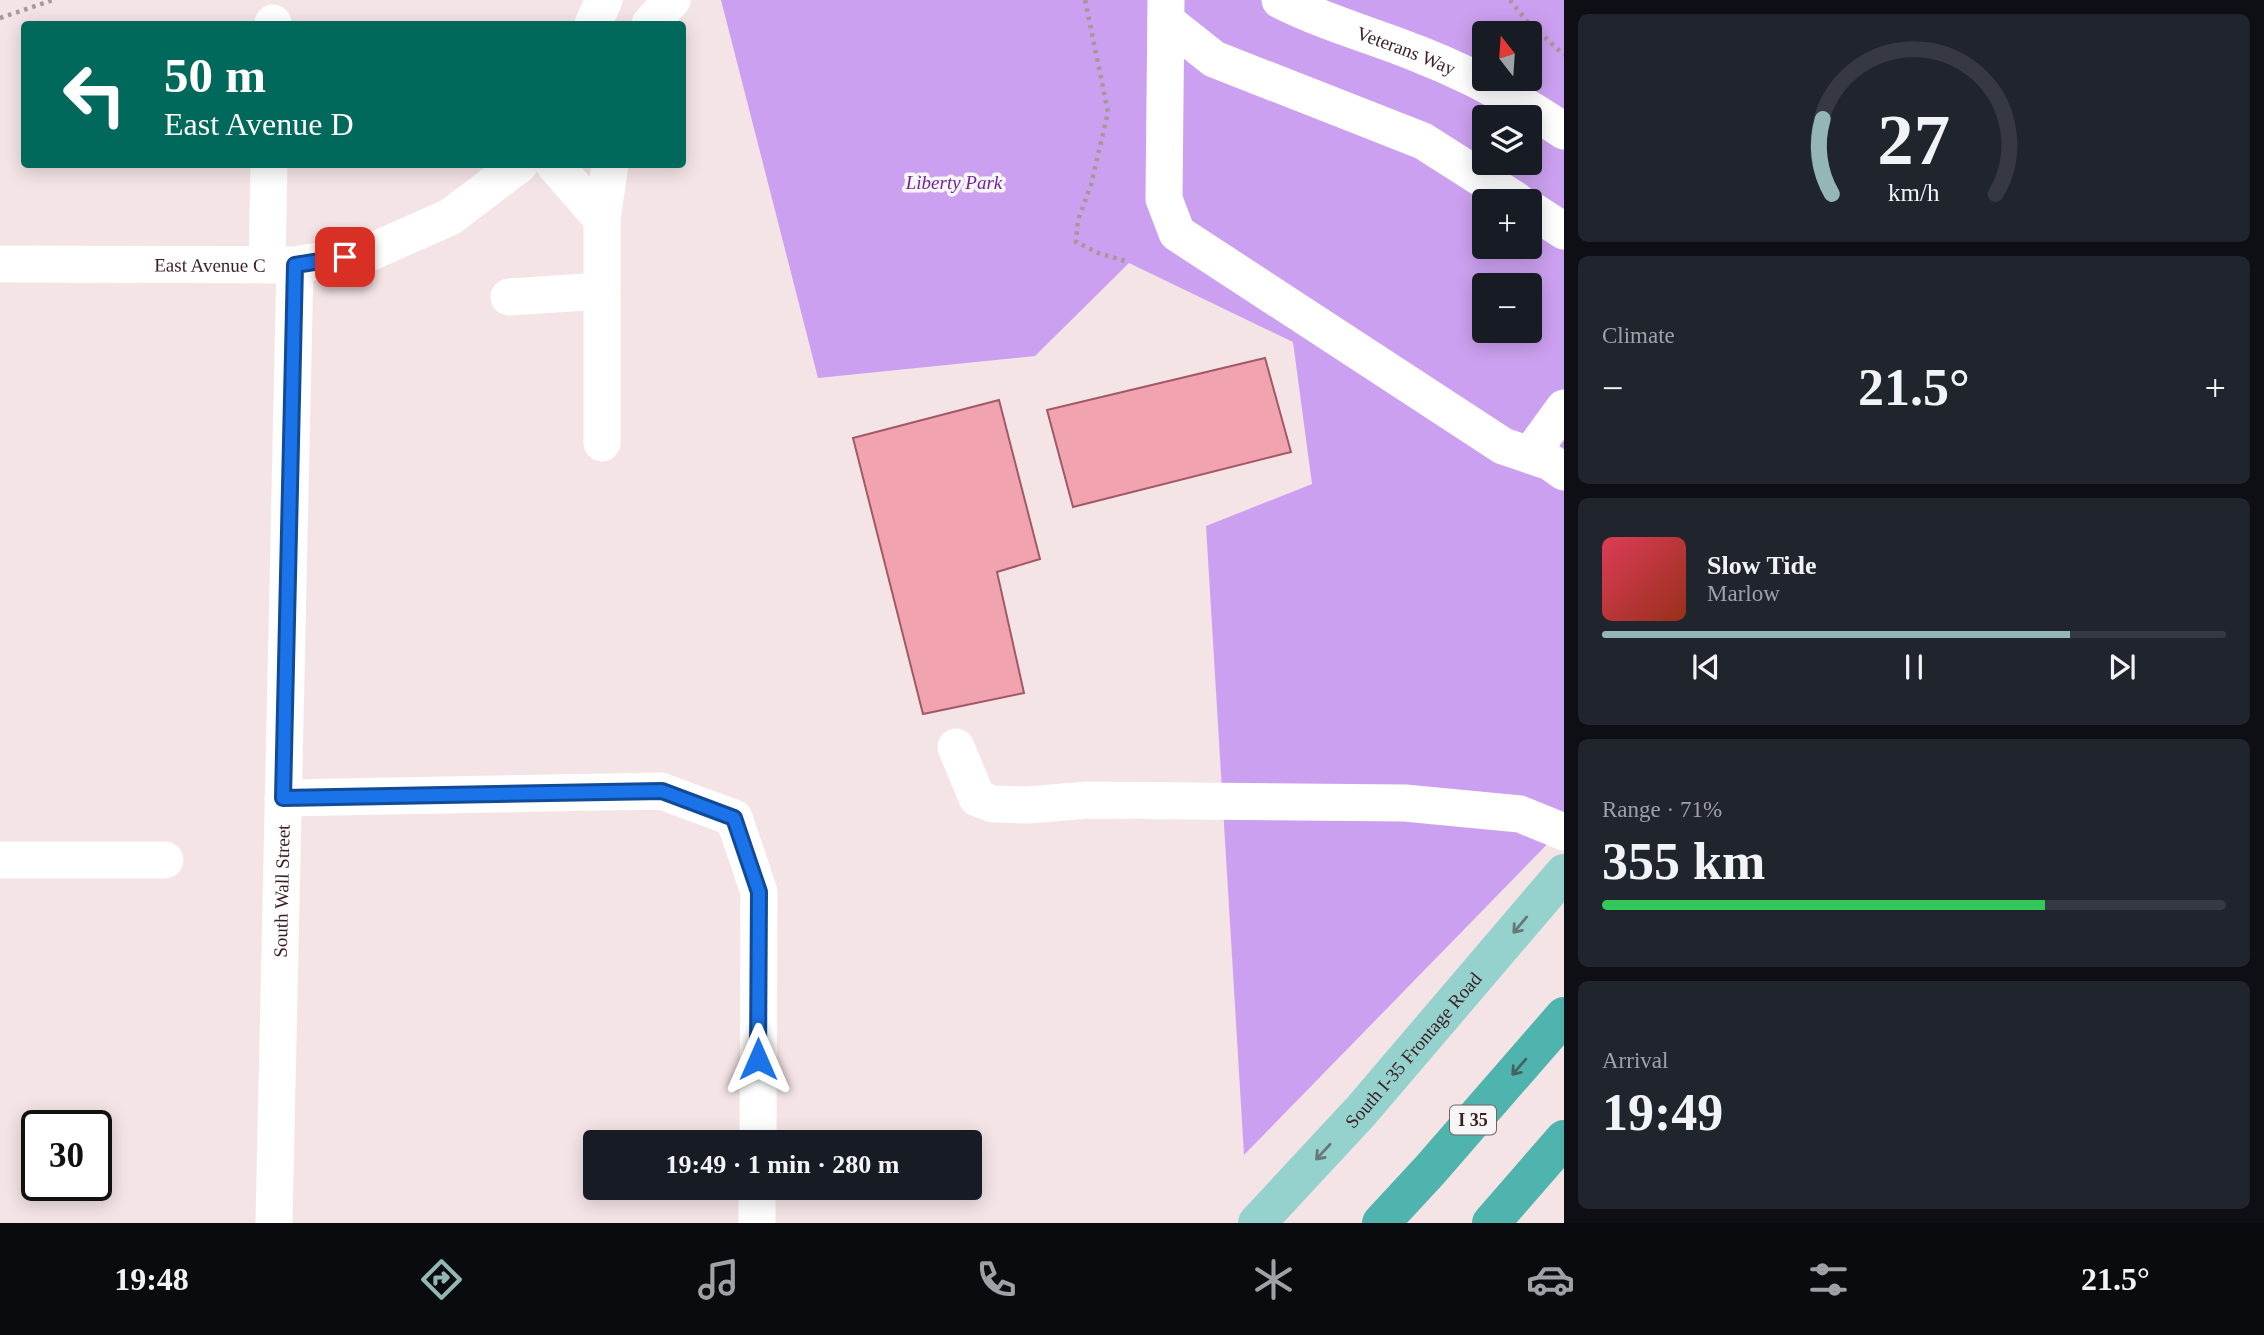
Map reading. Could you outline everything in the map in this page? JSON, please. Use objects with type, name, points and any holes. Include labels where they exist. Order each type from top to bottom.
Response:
[{"type":"highway","name":"I 35","points":[[1381,1223],[1564,1016]]},
{"type":"highway","points":[[1490,1223],[1564,1139]]},
{"type":"highway","points":[[1508,1223],[1564,1167]]},
{"type":"main road","name":"South I-35 Frontage Road","points":[[1257,1223],[1361,1111],[1564,873]]},
{"type":"street","points":[[594,21],[604,0]]},
{"type":"street","points":[[653,21],[672,0]]},
{"type":"street","name":"Veterans Way","points":[[1280,0],[1467,75],[1534,111],[1564,131]]},
{"type":"street","points":[[1166,10],[1214,59],[1423,141],[1498,189]]},
{"type":"street","points":[[1166,10],[1164,199],[1177,233],[1503,446],[1550,462],[1564,472]]},
{"type":"street","name":"South Wall Street","points":[[269,168],[281,265],[283,798],[274,1223]]},
{"type":"street","name":"East Avenue C","points":[[0,264],[281,265],[371,252],[450,217],[515,168]]},
{"type":"street","points":[[557,168],[602,219]]},
{"type":"street","points":[[601,443],[602,219],[609,168]]},
{"type":"street","points":[[1542,217],[1564,231]]},
{"type":"street","points":[[509,297],[602,290]]},
{"type":"street","points":[[1530,455],[1564,408]]},
{"type":"street","points":[[956,747],[977,798],[992,804],[1028,805],[1088,800],[1405,803],[1521,814],[1564,832]]},
{"type":"street","points":[[283,798],[662,791],[734,818],[759,892],[758,1130]]},
{"type":"street","points":[[0,860],[164,860]]},
{"type":"street","points":[[757,1200],[757,1223]]},
{"type":"path","points":[[0,18],[53,0]]},
{"type":"path","points":[[1085,0],[1108,112],[1091,184],[1079,220],[1076,242],[1098,253],[1129,262]]},
{"type":"path","points":[[1510,0],[1526,20],[1564,55]]},
{"type":"green space","name":"Liberty Park","points":[[721,0],[1564,0],[1564,827],[1244,1155],[1206,526],[1312,484],[1293,342],[1129,263],[1035,356],[818,378]]},
{"type":"building","points":[[1265,358],[1291,452],[1073,507],[1047,410]]},
{"type":"building","points":[[999,400],[1040,559],[997,572],[1024,693],[923,714],[853,438]]},
{"type":"route","points":[[345,257],[295,265],[283,798],[662,791],[734,818],[759,892],[758,1059]]}]
